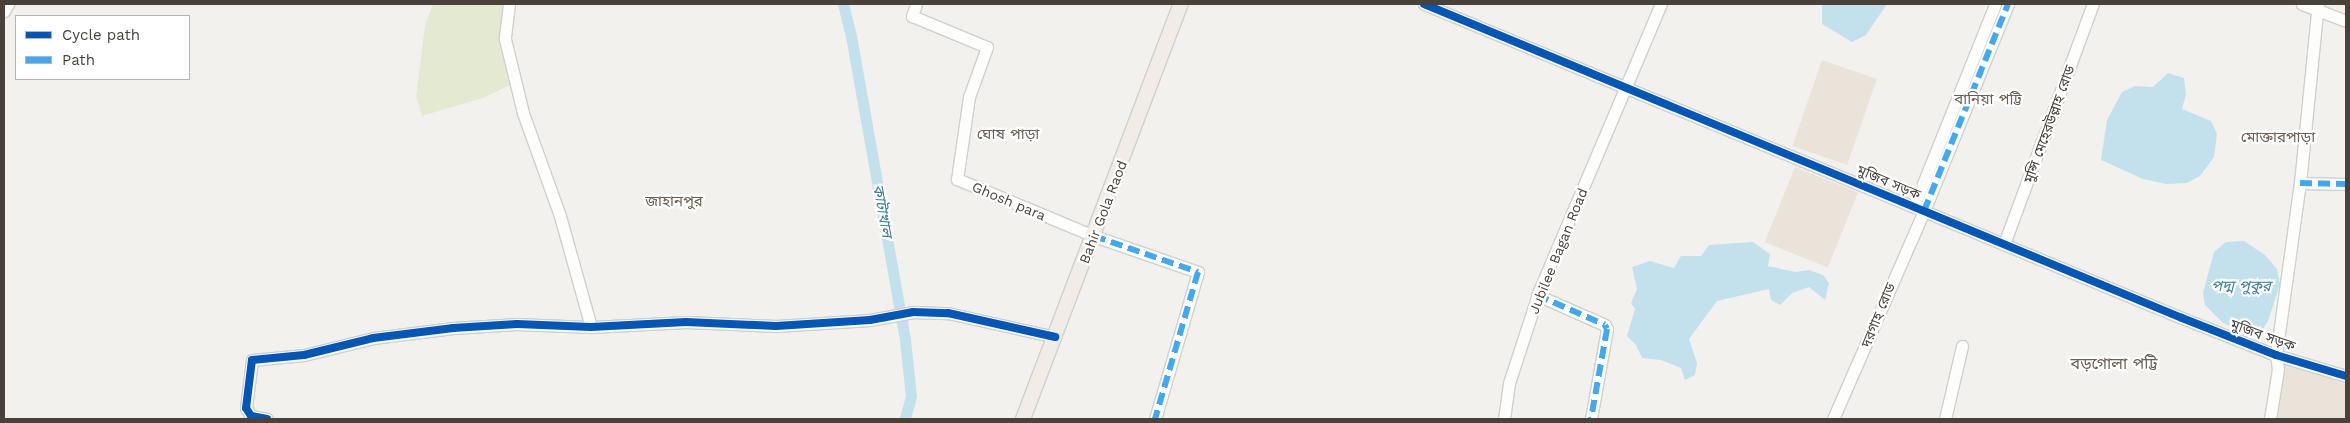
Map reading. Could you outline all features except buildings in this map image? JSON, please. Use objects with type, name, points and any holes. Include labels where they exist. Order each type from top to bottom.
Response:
[{"type":"main road","name":"Bahir Gola Raod","points":[[1023,419],[1181,4]]},
{"type":"street","points":[[4,11],[8,4]]},
{"type":"street","points":[[509,4],[505,39],[523,113],[560,216],[591,327]]},
{"type":"street","name":"Ghosh para","points":[[916,4],[912,16],[987,46],[969,97],[958,180],[1094,236]]},
{"type":"street","name":"মুজিব সড়ক","points":[[1424,4],[2276,355],[2346,376]]},
{"type":"street","name":"Jubilee Bagan Road","points":[[1504,419],[1510,383],[1538,296],[1661,4]]},
{"type":"street","name":"দরগাহ রোড","points":[[1833,419],[1919,209],[1995,4]]},
{"type":"street","points":[[1919,209],[2008,4]]},
{"type":"street","name":"মুন্সি মেহেরউল্লাহ রোড","points":[[2004,244],[2093,4]]},
{"type":"street","points":[[2302,4],[2318,7],[2346,20]]},
{"type":"street","points":[[2270,419],[2278,369],[2276,355],[2300,183],[2318,7]]},
{"type":"street","points":[[2300,183],[2346,184]]},
{"type":"street","points":[[1094,236],[1198,272],[1156,419]]},
{"type":"street","points":[[1538,296],[1605,325],[1607,329],[1591,419]]},
{"type":"street","points":[[267,419],[251,416],[246,408],[252,360],[304,355],[373,338],[453,328],[517,324],[591,327],[686,322],[776,326],[913,312],[948,313],[1055,337]]},
{"type":"street","points":[[1945,419],[1962,346]]},
{"type":"shaded area","points":[[1822,60],[1877,79],[1847,165],[1792,146]]},
{"type":"shaded area","points":[[1795,167],[1858,192],[1828,268],[1765,242]]},
{"type":"shaded area","points":[[2283,363],[2346,384],[2346,419],[2275,419]]},
{"type":"green space","points":[[433,4],[510,4],[506,56],[510,85],[483,98],[422,116],[416,96],[425,25]]},
{"type":"water","points":[[1822,4],[1887,4],[1866,35],[1852,42],[1822,24]]},
{"type":"water","points":[[2168,73],[2184,78],[2186,94],[2182,109],[2211,121],[2217,134],[2214,157],[2200,176],[2187,183],[2166,184],[2143,179],[2101,160],[2107,120],[2122,92],[2135,86],[2153,87]]},
{"type":"water","name":"পদ্ম পুকুর","points":[[2244,241],[2265,255],[2277,269],[2280,284],[2268,321],[2263,329],[2255,332],[2243,331],[2223,323],[2205,305],[2203,293],[2214,252],[2226,242]]},
{"type":"water","points":[[1753,242],[1770,254],[1768,266],[1795,272],[1809,270],[1823,275],[1829,283],[1825,300],[1809,287],[1792,293],[1780,305],[1771,300],[1769,289],[1717,301],[1689,339],[1697,363],[1695,375],[1685,380],[1681,368],[1661,360],[1642,358],[1636,345],[1627,336],[1635,309],[1631,303],[1637,289],[1632,267],[1650,261],[1674,268],[1681,256],[1701,256],[1709,245]]},
{"type":"waterway","name":"কাটাখাল","points":[[843,4],[851,36],[905,340],[911,396],[905,419]]},
{"type":"marked path","points":[[1924,211],[2008,4]]},
{"type":"marked path","points":[[2300,183],[2346,184]]},
{"type":"marked path","points":[[1094,236],[1198,272],[1155,419]]},
{"type":"marked path","points":[[1537,295],[1605,325],[1607,329],[1591,419]]},
{"type":"cycle path","points":[[1424,4],[2182,318],[2276,355],[2346,376]]},
{"type":"cycle path","points":[[267,419],[251,416],[246,408],[252,360],[304,355],[373,338],[453,328],[517,324],[591,327],[686,322],[776,326],[870,320],[913,312],[948,313],[1055,337]]},
{"type":"district","name":"বানিয়া পট্টি","points":[[1988,100]]},
{"type":"district","name":"ঘোষ পাড়া","points":[[1008,135]]},
{"type":"district","name":"মোক্তারপাড়া","points":[[2278,138]]},
{"type":"district","name":"জাহানপুর","points":[[674,202]]},
{"type":"district","name":"বড়গোলা পট্টি","points":[[2114,364]]}]
